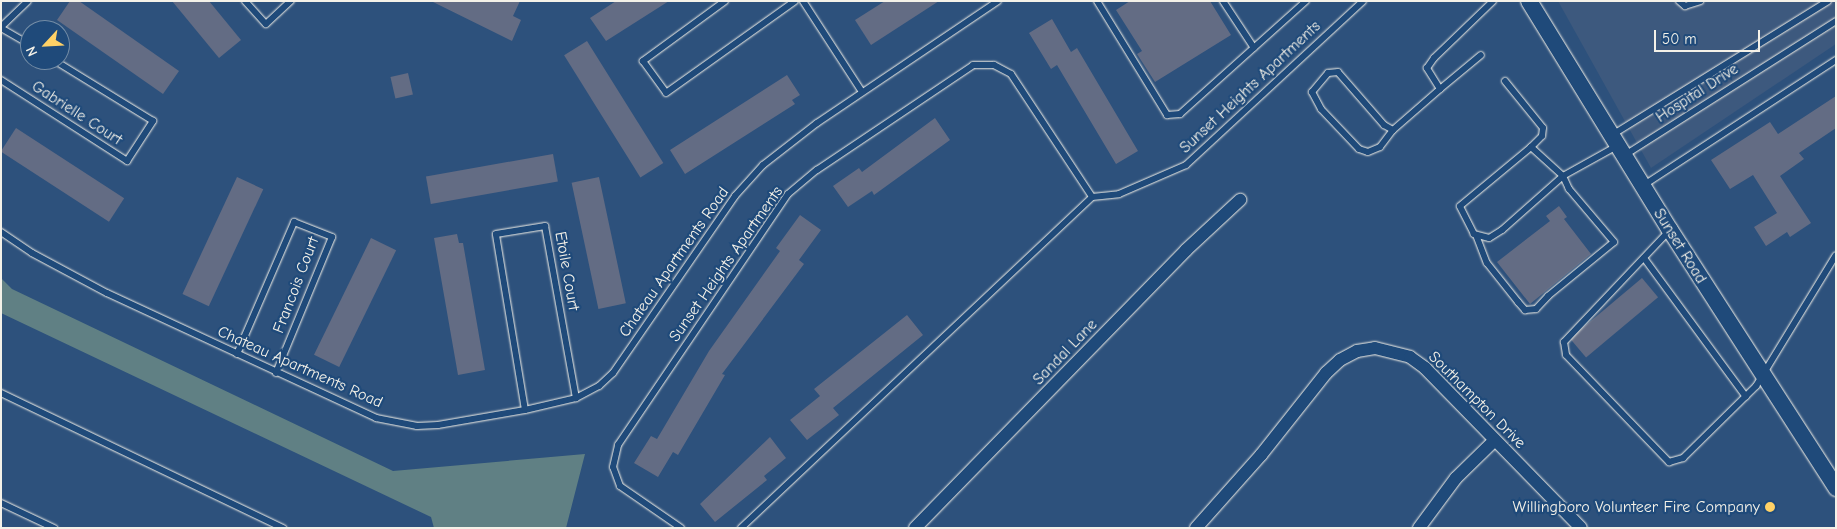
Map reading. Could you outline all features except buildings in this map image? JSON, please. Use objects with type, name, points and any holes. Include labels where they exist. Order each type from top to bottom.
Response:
[{"type":"street","name":"Sunset Road","points":[[1530,1],[1670,230],[1836,488]]},
{"type":"street","name":"Sandal Lane","points":[[915,528],[1186,250],[1240,200]]},
{"type":"street","name":"Southampton Drive","points":[[1196,528],[1275,439],[1326,373],[1340,360],[1357,351],[1375,348],[1410,357],[1581,528]]},
{"type":"street","points":[[1419,528],[1456,478],[1495,440]]},
{"type":"lane","points":[[20,39],[1,27],[28,1]]},
{"type":"lane","points":[[245,1],[266,24],[291,1]]},
{"type":"lane","points":[[725,1],[643,61],[666,93],[795,1]]},
{"type":"lane","points":[[803,1],[862,92]]},
{"type":"lane","name":"Chateau Apartments Road","points":[[1,232],[32,253],[107,293],[356,410],[396,423],[438,425],[525,410],[576,398],[599,386],[613,373],[735,196],[763,165],[798,136],[998,1]]},
{"type":"lane","points":[[1097,1],[1167,114],[1180,114],[1306,1]]},
{"type":"lane","name":"Sunset Heights Apartments","points":[[681,528],[620,486],[613,467],[618,445],[788,194],[817,170],[973,65],[994,65],[1011,74],[1092,198],[1119,194],[1186,165],[1363,1]]},
{"type":"lane","points":[[1440,89],[1427,68],[1468,23],[1493,1]]},
{"type":"lane","points":[[1679,1],[1685,6],[1700,1]]},
{"type":"lane","name":"Hospital Drive","points":[[1618,145],[1828,1]]},
{"type":"lane","points":[[1224,2],[1254,48]]},
{"type":"lane","name":"Hospital Drive","points":[[1618,145],[1836,21]]},
{"type":"lane","points":[[1394,130],[1384,125],[1338,72],[1328,73],[1312,92],[1321,109],[1359,149],[1368,152],[1380,147],[1394,130],[1482,55]]},
{"type":"lane","points":[[1643,186],[1836,60]]},
{"type":"lane","name":"Gabrielle Court","points":[[1,80],[127,161],[153,121],[70,70]]},
{"type":"lane","points":[[1504,81],[1543,128],[1542,136],[1460,206],[1476,235],[1480,251],[1524,310],[1532,311],[1614,242],[1568,189],[1563,176],[1531,147]]},
{"type":"lane","points":[[1476,235],[1489,238],[1502,230],[1563,176],[1618,145]]},
{"type":"lane","points":[[741,528],[1092,198]]},
{"type":"lane","name":"Francois Court","points":[[238,354],[294,222],[332,237],[276,373]]},
{"type":"lane","name":"Etoile Court","points":[[525,410],[496,234],[545,226],[576,398]]},
{"type":"lane","points":[[1670,230],[1564,342],[1566,355],[1669,462],[1683,458],[1746,397],[1836,255]]},
{"type":"lane","points":[[1644,258],[1746,397]]},
{"type":"lane","points":[[1,393],[283,528]]},
{"type":"lane","points":[[1,503],[54,528]]},
{"type":"shaded area","points":[[1558,1],[1836,1],[1836,44],[1651,168]]},
{"type":"green space","points":[[1,278],[12,289],[393,471],[585,454],[566,528],[434,528],[431,517],[1,313]]},
{"type":"place","name":"Willingboro Volunteer Fire Company","points":[[1770,507]]}]
